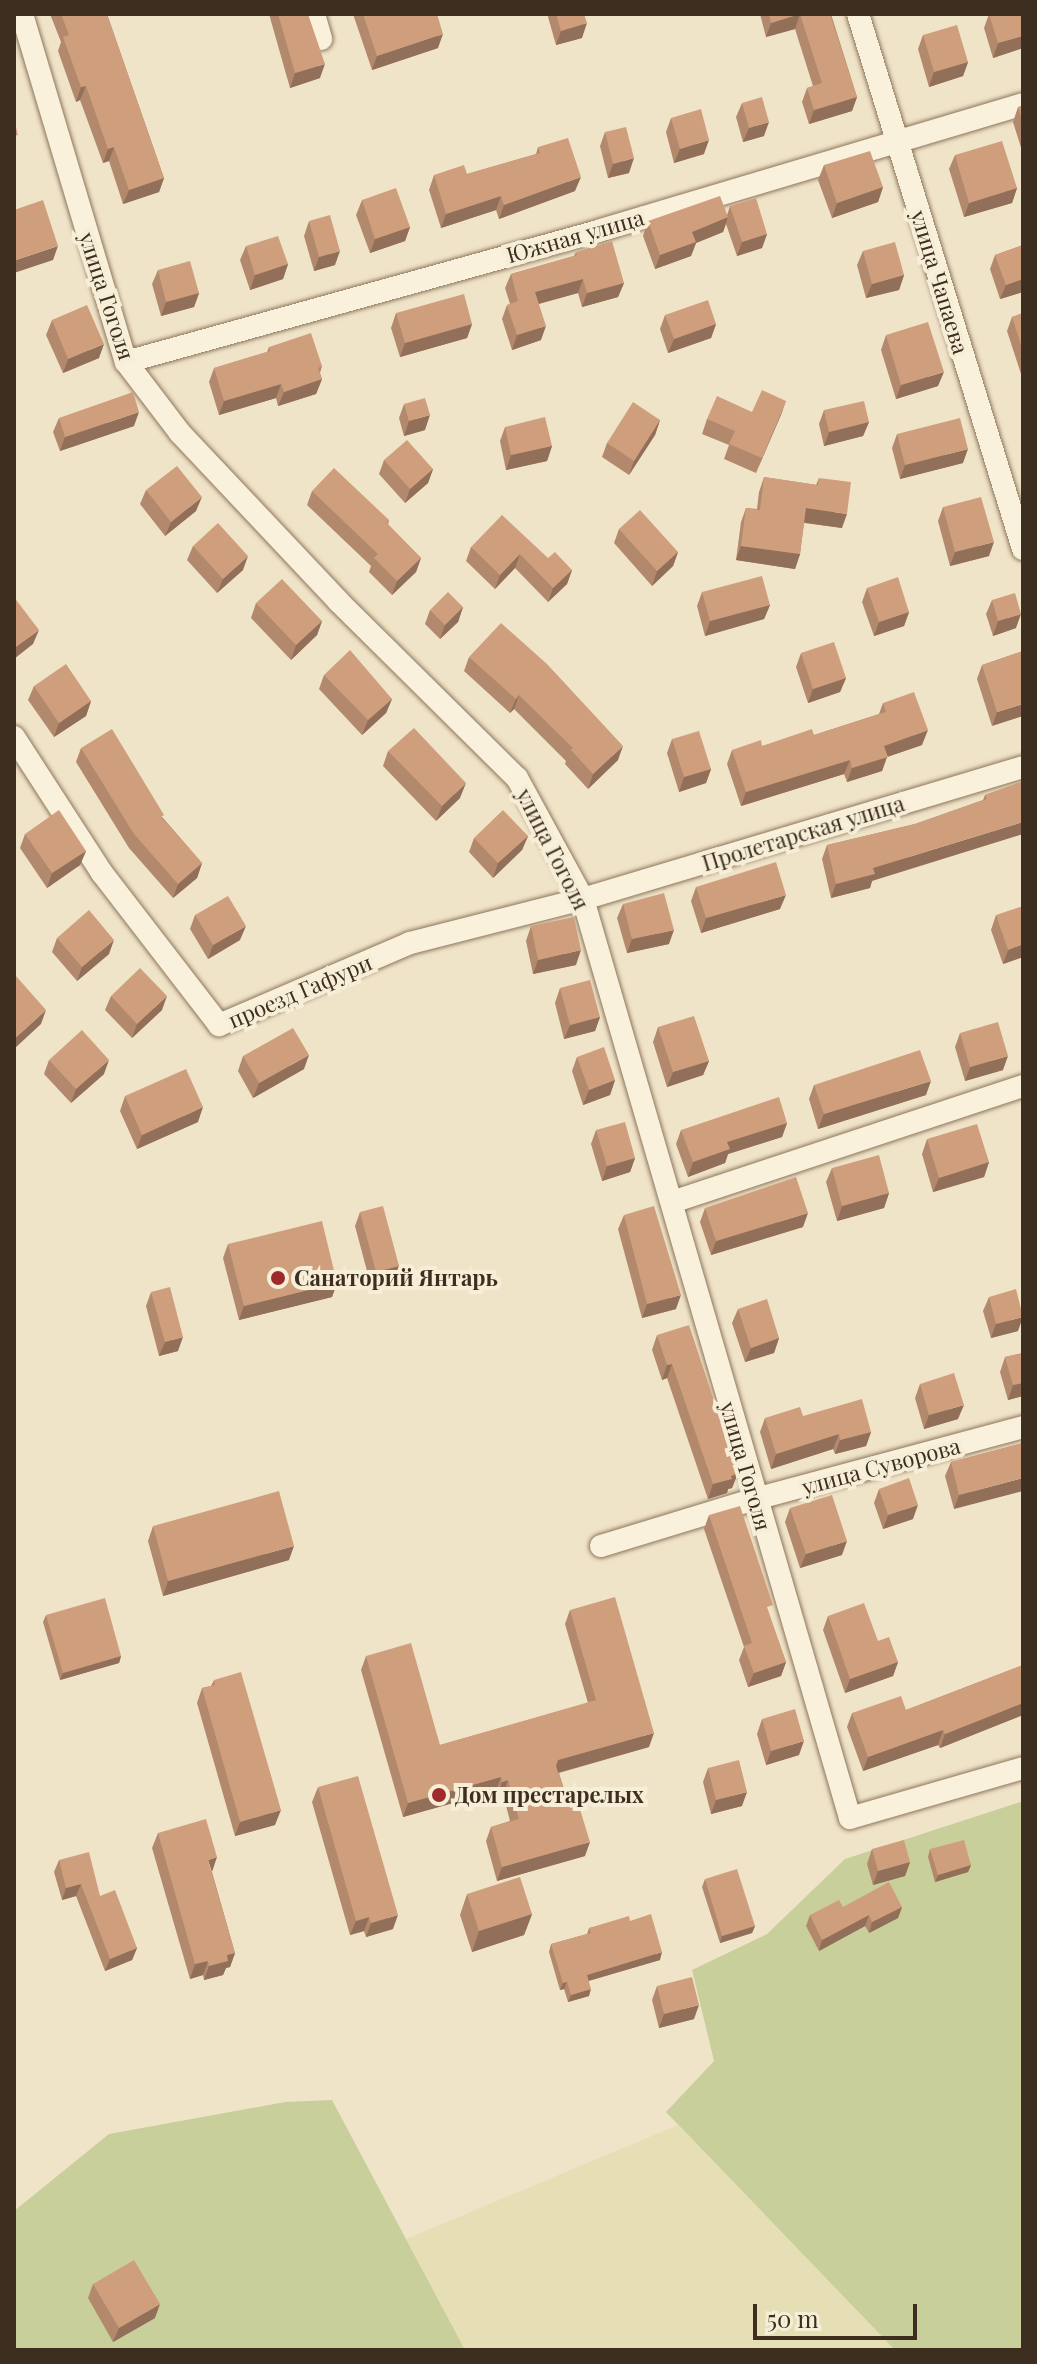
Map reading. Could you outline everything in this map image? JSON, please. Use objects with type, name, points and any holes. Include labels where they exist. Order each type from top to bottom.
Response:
[{"type":"street","name":"улица Гоголя","points":[[22,14],[126,362],[180,433],[317,579],[517,778],[583,899],[850,1818],[1023,1768]]},
{"type":"street","points":[[314,14],[321,39]]},
{"type":"street","name":"улица Чапаева","points":[[858,14],[1023,549]]},
{"type":"street","name":"Южная улица","points":[[126,362],[601,230],[1023,104]]},
{"type":"street","name":"проезд Гафури","points":[[14,737],[102,873],[219,1025],[410,943],[583,899]]},
{"type":"street","name":"Пролетарская улица","points":[[583,899],[1023,767]]},
{"type":"street","points":[[672,1202],[1023,1086]]},
{"type":"street","name":"улица Суворова","points":[[601,1546],[755,1499],[1023,1427]]},
{"type":"shaded area","points":[[678,2125],[895,2350],[465,2350],[406,2239]]},
{"type":"green space","points":[[1023,1801],[1023,2350],[895,2350],[666,2112],[714,2061],[692,1970],[767,1934],[845,1859]]},
{"type":"green space","points":[[332,2100],[465,2350],[14,2350],[14,2211],[109,2134],[285,2102]]},
{"type":"building","points":[[61,14],[107,14],[164,178],[129,190],[114,147],[108,149],[86,86],[81,87],[63,37],[69,35]]},
{"type":"building","points":[[278,14],[308,14],[325,64],[295,73]]},
{"type":"building","points":[[363,14],[437,14],[443,34],[377,56]]},
{"type":"building","points":[[556,14],[584,14],[587,23],[561,31]]},
{"type":"building","points":[[769,14],[800,14],[771,23]]},
{"type":"building","points":[[800,14],[830,14],[857,97],[814,110],[807,88],[822,83]]},
{"type":"building","points":[[989,14],[1023,14],[1023,36],[998,43]]},
{"type":"building","points":[[957,25],[968,62],[934,72],[923,35]]},
{"type":"building","points":[[762,97],[769,122],[749,128],[742,103]]},
{"type":"building","points":[[1023,106],[1023,123],[1018,107]]},
{"type":"building","points":[[701,109],[709,140],[680,149],[671,118]]},
{"type":"building","points":[[626,127],[634,158],[613,164],[605,132]]},
{"type":"building","points":[[568,138],[581,177],[504,205],[501,196],[446,214],[434,175],[464,165],[467,174],[540,153],[538,147]]},
{"type":"building","points":[[1002,141],[1017,188],[969,203],[955,155]]},
{"type":"building","points":[[870,151],[883,187],[837,203],[824,165]]},
{"type":"building","points":[[396,188],[410,227],[375,239],[362,200]]},
{"type":"building","points":[[720,196],[728,217],[692,232],[696,242],[660,255],[648,221]]},
{"type":"building","points":[[756,198],[767,234],[742,242],[730,206]]},
{"type":"building","points":[[43,200],[58,246],[16,260],[14,210]]},
{"type":"building","points":[[330,215],[340,251],[319,257],[309,221]]},
{"type":"building","points":[[278,236],[288,264],[255,275],[246,246]]},
{"type":"building","points":[[612,241],[624,283],[587,293],[583,279],[535,292],[546,326],[517,335],[507,305],[518,301],[511,274],[577,255],[576,252]]},
{"type":"building","points":[[895,242],[904,275],[872,284],[863,251]]},
{"type":"building","points":[[1023,245],[1023,279],[1006,285],[995,255]]},
{"type":"building","points":[[190,261],[199,293],[166,302],[158,270]]},
{"type":"building","points":[[464,294],[472,324],[405,343],[396,313]]},
{"type":"building","points":[[708,300],[716,324],[674,339],[665,315]]},
{"type":"building","points":[[87,305],[104,344],[68,359],[52,320]]},
{"type":"building","points":[[1023,313],[1023,351],[1012,317]]},
{"type":"building","points":[[928,322],[944,372],[901,385],[886,335]]},
{"type":"building","points":[[311,333],[322,366],[318,368],[322,379],[284,392],[281,384],[224,401],[214,368],[270,351],[269,347]]},
{"type":"building","points":[[762,390],[786,401],[762,458],[729,444],[735,431],[707,419],[717,396],[752,412]]},
{"type":"building","points":[[133,392],[139,412],[65,437],[59,418]]},
{"type":"building","points":[[425,398],[430,415],[409,421],[404,404]]},
{"type":"building","points":[[864,401],[869,422],[829,432],[824,410]]},
{"type":"building","points":[[633,402],[660,420],[634,461],[607,443]]},
{"type":"building","points":[[545,417],[552,446],[511,455],[505,427]]},
{"type":"building","points":[[960,418],[968,449],[905,465],[897,434]]},
{"type":"building","points":[[407,440],[433,469],[410,489],[384,460]]},
{"type":"building","points":[[177,466],[202,497],[171,522],[146,490]]},
{"type":"building","points":[[334,468],[389,520],[387,523],[421,558],[397,581],[374,558],[378,554],[312,491]]},
{"type":"building","points":[[764,477],[818,485],[819,478],[851,482],[847,514],[806,508],[800,554],[741,546],[746,508],[760,510]]},
{"type":"building","points":[[981,497],[994,542],[955,552],[943,507]]},
{"type":"building","points":[[640,510],[678,552],[657,571],[619,529]]},
{"type":"building","points":[[502,515],[548,558],[555,552],[572,570],[553,588],[520,554],[500,575],[471,547]]},
{"type":"building","points":[[218,523],[248,556],[223,579],[193,546]]},
{"type":"building","points":[[762,576],[770,605],[710,621],[702,592]]},
{"type":"building","points":[[898,577],[909,612],[879,622],[867,588]]},
{"type":"building","points":[[282,579],[322,621],[296,645],[256,603]]},
{"type":"building","points":[[448,592],[463,607],[445,625],[430,610]]},
{"type":"building","points":[[1015,593],[1021,614],[998,621],[992,600]]},
{"type":"building","points":[[14,597],[39,630],[14,648]]},
{"type":"building","points":[[501,623],[547,664],[623,746],[593,774],[571,750],[573,748],[519,695],[516,699],[469,657]]},
{"type":"building","points":[[834,642],[846,678],[813,689],[801,653]]},
{"type":"building","points":[[350,650],[392,699],[368,720],[324,675]]},
{"type":"building","points":[[1023,651],[1023,704],[997,712],[982,665]]},
{"type":"building","points":[[66,664],[91,701],[59,723],[34,686]]},
{"type":"building","points":[[914,692],[928,730],[884,746],[888,757],[852,768],[850,760],[746,792],[732,750],[761,740],[762,746],[812,729],[814,735],[886,712],[883,703]]},
{"type":"building","points":[[414,728],[466,783],[442,806],[388,751]]},
{"type":"building","points":[[112,729],[164,815],[161,817],[202,863],[178,884],[134,834],[81,748]]},
{"type":"building","points":[[699,731],[711,769],[684,777],[672,739]]},
{"type":"building","points":[[1021,782],[1023,822],[873,868],[875,874],[836,884],[827,845],[915,824],[987,799],[985,795]]},
{"type":"building","points":[[59,810],[86,851],[52,873],[25,834]]},
{"type":"building","points":[[503,810],[528,836],[498,863],[474,838]]},
{"type":"building","points":[[776,862],[786,895],[706,918],[696,887]]},
{"type":"building","points":[[664,893],[674,930],[632,939],[623,904]]},
{"type":"building","points":[[228,896],[246,926],[213,945],[195,915]]},
{"type":"building","points":[[1023,906],[1023,944],[1008,950],[996,915]]},
{"type":"building","points":[[89,910],[114,940],[82,967],[57,938]]},
{"type":"building","points":[[574,917],[581,950],[538,960],[531,926]]},
{"type":"building","points":[[140,968],[167,996],[137,1024],[111,996]]},
{"type":"building","points":[[14,977],[46,1010],[14,1039]]},
{"type":"building","points":[[590,980],[600,1017],[570,1025],[560,988]]},
{"type":"building","points":[[694,1016],[709,1061],[673,1072],[658,1027]]},
{"type":"building","points":[[998,1022],[1008,1056],[970,1067],[960,1033]]},
{"type":"building","points":[[293,1028],[309,1055],[259,1083],[243,1056]]},
{"type":"building","points":[[82,1030],[109,1060],[76,1089],[49,1060]]},
{"type":"building","points":[[604,1047],[615,1080],[589,1090],[577,1057]]},
{"type":"building","points":[[920,1050],[931,1081],[824,1114],[814,1085]]},
{"type":"building","points":[[186,1069],[203,1107],[142,1135],[125,1096]]},
{"type":"building","points":[[779,1097],[787,1123],[727,1142],[730,1149],[693,1162],[681,1130]]},
{"type":"building","points":[[625,1122],[635,1158],[607,1166],[596,1130]]},
{"type":"building","points":[[977,1124],[989,1162],[939,1178],[927,1139]]},
{"type":"building","points":[[879,1155],[889,1193],[842,1206],[832,1168]]},
{"type":"building","points":[[796,1177],[808,1213],[716,1241],[705,1208]]},
{"type":"building","points":[[383,1206],[399,1266],[376,1272],[360,1212]]},
{"type":"building","points":[[654,1206],[681,1295],[647,1304],[624,1215]]},
{"type":"building","name":"Санаторий Янтарь","points":[[322,1221],[337,1283],[244,1306],[228,1244]]},
{"type":"building","points":[[170,1287],[183,1337],[165,1342],[151,1292]]},
{"type":"building","points":[[1016,1289],[1023,1317],[996,1324],[989,1297]]},
{"type":"building","points":[[767,1299],[779,1338],[751,1348],[738,1309]]},
{"type":"building","points":[[689,1325],[738,1473],[731,1476],[732,1479],[713,1484],[672,1364],[667,1365],[657,1335]]},
{"type":"building","points":[[1023,1353],[1023,1383],[1013,1385],[1005,1357]]},
{"type":"building","points":[[954,1373],[964,1405],[929,1415],[920,1384]]},
{"type":"building","points":[[862,1399],[871,1432],[840,1440],[839,1434],[776,1454],[765,1418],[800,1407],[803,1416]]},
{"type":"building","points":[[1023,1443],[1023,1478],[959,1495],[951,1462]]},
{"type":"building","points":[[909,1478],[918,1505],[888,1515],[879,1489]]},
{"type":"building","points":[[279,1491],[294,1546],[168,1581],[153,1526]]},
{"type":"building","points":[[832,1495],[847,1541],[806,1554],[790,1508]]},
{"type":"building","points":[[740,1506],[773,1605],[767,1607],[786,1662],[754,1673],[744,1646],[752,1643],[709,1515]]},
{"type":"building","points":[[615,1597],[654,1733],[558,1760],[556,1766],[570,1808],[579,1806],[590,1842],[502,1867],[491,1827],[519,1819],[508,1780],[502,1782],[501,1777],[408,1803],[366,1656],[411,1643],[440,1745],[596,1700],[570,1610]]},
{"type":"building","points":[[105,1598],[121,1656],[63,1673],[46,1615]]},
{"type":"building","points":[[864,1603],[878,1641],[889,1637],[898,1662],[850,1679],[828,1616]]},
{"type":"building","points":[[1023,1665],[1023,1703],[945,1734],[943,1730],[868,1757],[852,1713],[901,1696],[906,1710]]},
{"type":"building","points":[[241,1672],[281,1810],[240,1822],[202,1688],[215,1685],[214,1680]]},
{"type":"building","points":[[795,1709],[804,1741],[771,1751],[762,1719]]},
{"type":"building","points":[[739,1760],[747,1792],[716,1800],[708,1768]]},
{"type":"building","points":[[358,1776],[398,1915],[371,1923],[369,1917],[356,1921],[318,1787]]},
{"type":"building","points":[[206,1819],[217,1857],[208,1860],[235,1953],[227,1955],[228,1961],[209,1966],[208,1961],[195,1964],[158,1833]]},
{"type":"building","points":[[904,1840],[910,1862],[878,1871],[872,1849]]},
{"type":"building","points":[[964,1840],[971,1865],[938,1875],[930,1849]]},
{"type":"building","points":[[89,1852],[100,1896],[115,1890],[137,1948],[110,1959],[81,1884],[66,1888],[59,1860]]},
{"type":"building","points":[[737,1869],[755,1926],[722,1936],[705,1879]]},
{"type":"building","points":[[520,1877],[532,1914],[479,1931],[467,1894]]},
{"type":"building","points":[[889,1882],[902,1907],[872,1922],[869,1915],[822,1940],[810,1915],[839,1900],[843,1907]]},
{"type":"building","points":[[651,1914],[662,1952],[587,1975],[591,1989],[571,1995],[567,1982],[563,1983],[551,1944],[591,1933],[589,1928],[629,1916],[630,1921]]},
{"type":"building","points":[[692,1977],[699,2005],[664,2014],[657,1986]]},
{"type":"building","points":[[134,2260],[160,2304],[119,2328],[93,2284]]},
{"type":"place","name":"Санаторий Янтарь","points":[[278,1278]]},
{"type":"place","name":"Дом престарелых","points":[[439,1795]]}]
